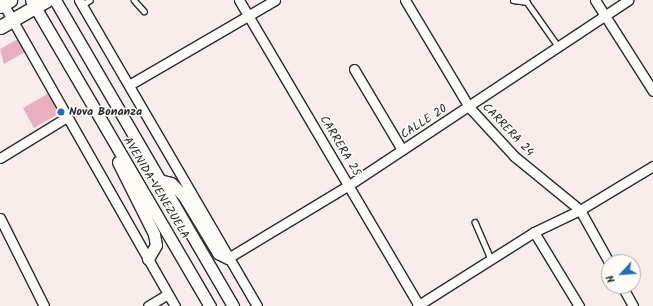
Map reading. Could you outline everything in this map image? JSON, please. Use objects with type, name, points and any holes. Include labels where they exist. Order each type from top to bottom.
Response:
[{"type":"main road","points":[[0,27],[33,4],[47,0]]},
{"type":"street","name":"AVENIDA VENEZUELA","points":[[55,0],[233,306]]},
{"type":"street","name":"CARRERA 25","points":[[239,0],[349,185],[418,306]]},
{"type":"street","points":[[129,86],[275,0]]},
{"type":"street","name":"CARRERA 24","points":[[405,0],[469,107],[514,156],[580,210],[605,254]]},
{"type":"street","points":[[595,0],[653,91]]},
{"type":"street","name":"CALLE 20","points":[[228,258],[349,185],[469,107],[628,0]]},
{"type":"street","points":[[83,2],[129,86],[257,306]]},
{"type":"street","points":[[3,3],[175,306]]},
{"type":"street","name":"AVENIDA VENEZUELA","points":[[33,4],[210,306]]},
{"type":"street","points":[[354,69],[402,150]]},
{"type":"street","points":[[0,158],[67,117]]},
{"type":"street","points":[[107,132],[125,178],[154,234],[156,245],[148,259]]},
{"type":"street","points":[[418,306],[534,232],[580,210],[653,166]]},
{"type":"street","points":[[159,180],[171,182],[183,195],[218,253],[228,258]]},
{"type":"street","points":[[0,218],[44,306]]},
{"type":"street","points":[[534,232],[579,306]]},
{"type":"street","points":[[148,306],[168,294]]},
{"type":"street","points":[[626,294],[633,306]]},
{"type":"lane","points":[[134,0],[144,11]]},
{"type":"lane","points":[[513,0],[527,2],[558,46]]},
{"type":"lane","points":[[475,222],[491,260]]},
{"type":"building","points":[[18,39],[25,52],[4,64],[0,49]]},
{"type":"building","points":[[49,93],[60,113],[34,128],[23,108]]},
{"type":"place","name":"Nova Bonanza","points":[[61,112]]}]
